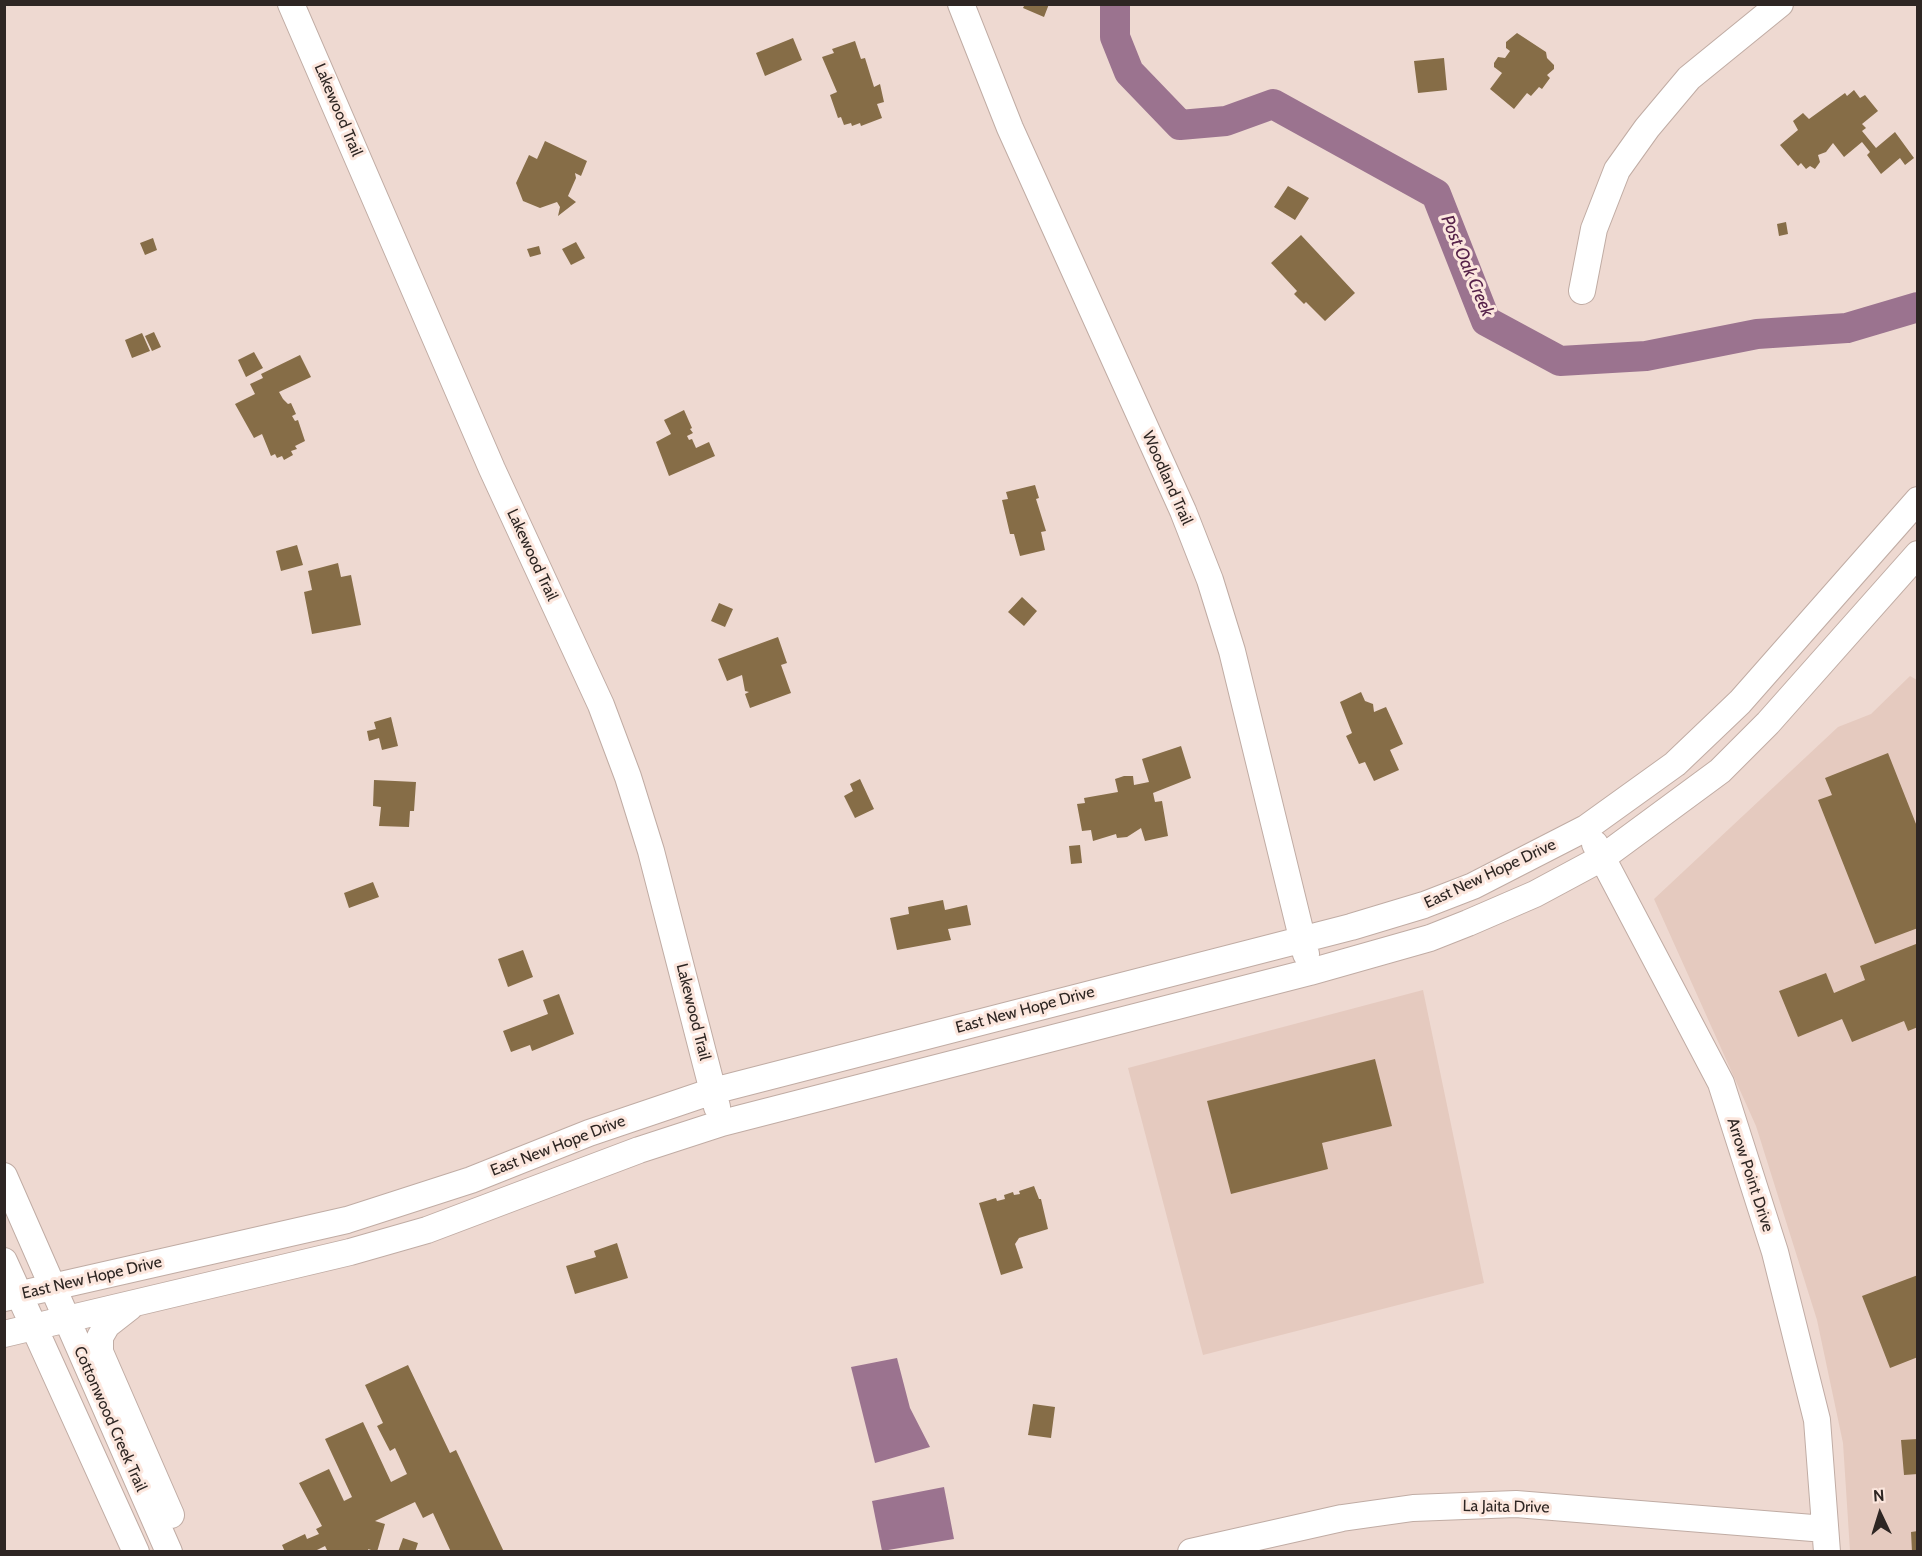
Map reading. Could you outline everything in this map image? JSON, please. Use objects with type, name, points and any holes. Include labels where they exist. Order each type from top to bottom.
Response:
[{"type":"street","name":"Lakewood Trail","points":[[291,4],[492,469],[601,705],[628,777],[651,851],[722,1123]]},
{"type":"street","name":"Woodland Trail","points":[[961,4],[1010,128],[1183,511],[1210,580],[1232,651],[1310,972]]},
{"type":"street","points":[[1582,291],[1594,229],[1617,170],[1647,128],[1689,78],[1780,4]]},
{"type":"street","name":"East New Hope Drive","points":[[12,1296],[347,1220],[471,1180],[610,1126],[713,1091],[1303,939],[1425,905],[1513,866],[1586,828],[1675,764],[1740,702],[1917,500]]},
{"type":"street","name":"East New Hope Drive","points":[[4,1334],[66,1318],[246,1279],[427,1230],[639,1150],[722,1123],[1310,972],[1430,938],[1468,923],[1535,894],[1602,858],[1720,771],[1767,723],[1917,554]]},
{"type":"street","name":"Arrow Point Drive","points":[[1586,828],[1722,1083],[1775,1252],[1817,1420],[1826,1540]]},
{"type":"street","name":"Cottonwood Creek Trail","points":[[4,1176],[50,1286],[169,1551]]},
{"type":"street","name":"Cottonwood Creek Trail","points":[[4,1261],[12,1296],[33,1327],[136,1551]]},
{"type":"street","points":[[134,1304],[107,1325],[100,1337],[100,1352],[170,1513],[175,1551]]},
{"type":"street","name":"La Jaita Drive","points":[[1191,1551],[1342,1518],[1413,1508],[1516,1504],[1826,1540]]},
{"type":"shaded area","points":[[1910,676],[1917,680],[1917,1551],[1850,1551],[1843,1443],[1817,1320],[1756,1126],[1654,899],[1838,727],[1871,714]]},
{"type":"shaded area","points":[[1423,990],[1484,1283],[1203,1355],[1128,1068]]},
{"type":"shaded area","points":[[897,1358],[910,1408],[930,1447],[875,1463],[851,1367]]},
{"type":"shaded area","points":[[944,1487],[954,1539],[882,1551],[872,1501]]},
{"type":"building","points":[[1025,4],[1049,4],[1044,17],[1023,8]]},
{"type":"building","points":[[1517,33],[1546,52],[1554,69],[1547,75],[1550,78],[1542,89],[1539,87],[1531,96],[1527,93],[1514,109],[1490,89],[1502,73],[1494,67],[1494,63],[1498,57],[1505,58],[1510,51],[1506,48],[1506,42]]},
{"type":"building","points":[[793,38],[802,60],[765,76],[756,53]]},
{"type":"building","points":[[855,41],[861,59],[865,58],[874,87],[880,84],[884,102],[877,104],[882,118],[861,126],[860,123],[852,126],[851,123],[844,125],[841,117],[838,118],[830,95],[837,92],[822,57],[834,53],[832,49]]},
{"type":"building","points":[[1444,58],[1447,90],[1418,93],[1414,61]]},
{"type":"building","points":[[1854,90],[1860,98],[1865,95],[1878,111],[1862,124],[1866,128],[1862,131],[1876,148],[1895,132],[1914,158],[1905,165],[1900,158],[1881,174],[1867,155],[1870,152],[1862,142],[1844,157],[1833,143],[1826,152],[1818,155],[1820,162],[1815,169],[1810,166],[1806,169],[1801,163],[1798,166],[1780,145],[1798,130],[1793,121],[1803,113],[1809,119],[1845,93],[1847,96]]},
{"type":"building","points":[[545,141],[587,161],[581,176],[575,173],[576,178],[568,196],[576,202],[558,216],[560,207],[557,202],[540,208],[523,201],[516,183],[529,155],[537,159]]},
{"type":"building","points":[[1288,186],[1309,198],[1295,220],[1274,207]]},
{"type":"building","points":[[1786,222],[1788,234],[1779,236],[1777,224]]},
{"type":"building","points":[[1301,235],[1355,293],[1325,321],[1306,302],[1304,304],[1294,294],[1297,291],[1271,263]]},
{"type":"building","points":[[153,238],[157,250],[145,255],[140,243]]},
{"type":"building","points":[[576,242],[585,258],[571,265],[562,249]]},
{"type":"building","points":[[539,246],[541,254],[530,257],[527,249]]},
{"type":"building","points":[[154,332],[161,347],[152,351],[145,336]]},
{"type":"building","points":[[142,333],[150,351],[132,358],[125,340]]},
{"type":"building","points":[[254,352],[263,368],[246,377],[238,360]]},
{"type":"building","points":[[300,355],[311,377],[279,392],[288,404],[291,403],[296,414],[292,416],[295,421],[298,420],[305,441],[295,446],[297,449],[291,451],[293,455],[284,460],[282,456],[277,458],[275,454],[271,456],[262,434],[254,438],[235,404],[255,394],[250,384],[263,378],[261,374]]},
{"type":"building","points":[[684,410],[693,433],[687,436],[689,440],[692,439],[696,448],[709,442],[715,456],[669,476],[656,442],[671,434],[664,420]]},
{"type":"building","points":[[1035,485],[1039,498],[1036,499],[1046,531],[1041,532],[1045,550],[1020,556],[1014,534],[1010,534],[1002,500],[1008,499],[1006,492]]},
{"type":"building","points":[[297,545],[303,565],[281,571],[276,551]]},
{"type":"building","points":[[338,563],[341,577],[351,575],[361,625],[312,634],[304,592],[312,590],[308,571]]},
{"type":"building","points":[[1022,597],[1037,611],[1024,626],[1008,612]]},
{"type":"building","points":[[719,603],[733,609],[725,627],[711,621]]},
{"type":"building","points":[[778,637],[787,663],[781,665],[791,693],[750,708],[745,694],[749,692],[745,691],[742,675],[727,681],[718,659]]},
{"type":"building","points":[[1361,692],[1365,701],[1373,704],[1374,712],[1386,707],[1403,744],[1390,750],[1399,770],[1374,781],[1365,762],[1359,764],[1346,736],[1352,733],[1340,702]]},
{"type":"building","points":[[391,717],[398,746],[382,750],[379,738],[369,741],[367,731],[376,729],[374,722]]},
{"type":"building","points":[[1181,746],[1191,778],[1153,793],[1155,802],[1162,801],[1168,836],[1145,841],[1141,828],[1127,837],[1117,838],[1116,834],[1093,841],[1091,830],[1082,831],[1077,804],[1085,803],[1084,798],[1118,792],[1115,779],[1124,776],[1133,776],[1134,785],[1149,782],[1142,759]]},
{"type":"building","points":[[1888,753],[1918,829],[1918,928],[1875,944],[1818,800],[1832,795],[1825,778]]},
{"type":"building","points":[[860,779],[874,809],[855,818],[844,796],[853,791],[850,784]]},
{"type":"building","points":[[374,780],[416,782],[414,811],[410,811],[409,827],[379,826],[381,807],[373,806]]},
{"type":"building","points":[[1080,845],[1082,863],[1071,864],[1069,846]]},
{"type":"building","points":[[373,882],[379,897],[349,908],[344,893]]},
{"type":"building","points":[[943,900],[945,910],[967,905],[971,925],[948,929],[951,940],[897,950],[890,918],[909,914],[908,907]]},
{"type":"building","points":[[1916,944],[1918,1027],[1908,1031],[1904,1021],[1852,1042],[1842,1019],[1798,1037],[1779,991],[1826,973],[1834,993],[1865,980],[1860,966]]},
{"type":"building","points":[[523,950],[533,977],[508,987],[498,959]]},
{"type":"building","points":[[559,994],[574,1034],[532,1051],[530,1045],[511,1052],[503,1031],[548,1014],[543,1000]]},
{"type":"building","points":[[1375,1059],[1392,1126],[1322,1143],[1328,1169],[1231,1194],[1207,1101]]},
{"type":"building","points":[[1034,1186],[1041,1199],[1048,1229],[1019,1238],[1015,1244],[1023,1268],[1001,1275],[979,1203],[996,1198],[997,1201],[1005,1199],[1004,1195],[1013,1192],[1014,1195],[1020,1194],[1019,1191]]},
{"type":"building","points":[[617,1243],[628,1278],[575,1294],[566,1266],[596,1257],[594,1251]]},
{"type":"building","points":[[1918,1275],[1918,1357],[1890,1368],[1862,1296]]},
{"type":"building","points":[[408,1365],[450,1453],[456,1450],[504,1552],[451,1552],[433,1513],[423,1518],[415,1502],[375,1521],[385,1524],[377,1552],[368,1549],[369,1552],[328,1552],[325,1546],[313,1552],[285,1552],[282,1545],[305,1534],[307,1539],[319,1534],[316,1529],[322,1526],[299,1483],[329,1469],[344,1501],[352,1497],[325,1439],[363,1422],[391,1482],[407,1474],[395,1448],[390,1451],[377,1426],[383,1423],[365,1385]]},
{"type":"building","points":[[1033,1404],[1055,1407],[1051,1438],[1028,1435]]},
{"type":"building","points":[[1918,1439],[1918,1474],[1904,1475],[1901,1440]]},
{"type":"building","points":[[1918,1531],[1918,1552],[1912,1552],[1911,1532]]},
{"type":"building","points":[[403,1538],[418,1543],[415,1552],[398,1552]]},
{"type":"waterway","name":"Post Oak Creek","points":[[1115,4],[1115,37],[1129,72],[1180,125],[1226,121],[1273,104],[1436,194],[1486,321],[1560,361],[1646,356],[1757,334],[1847,328],[1918,307]]}]
